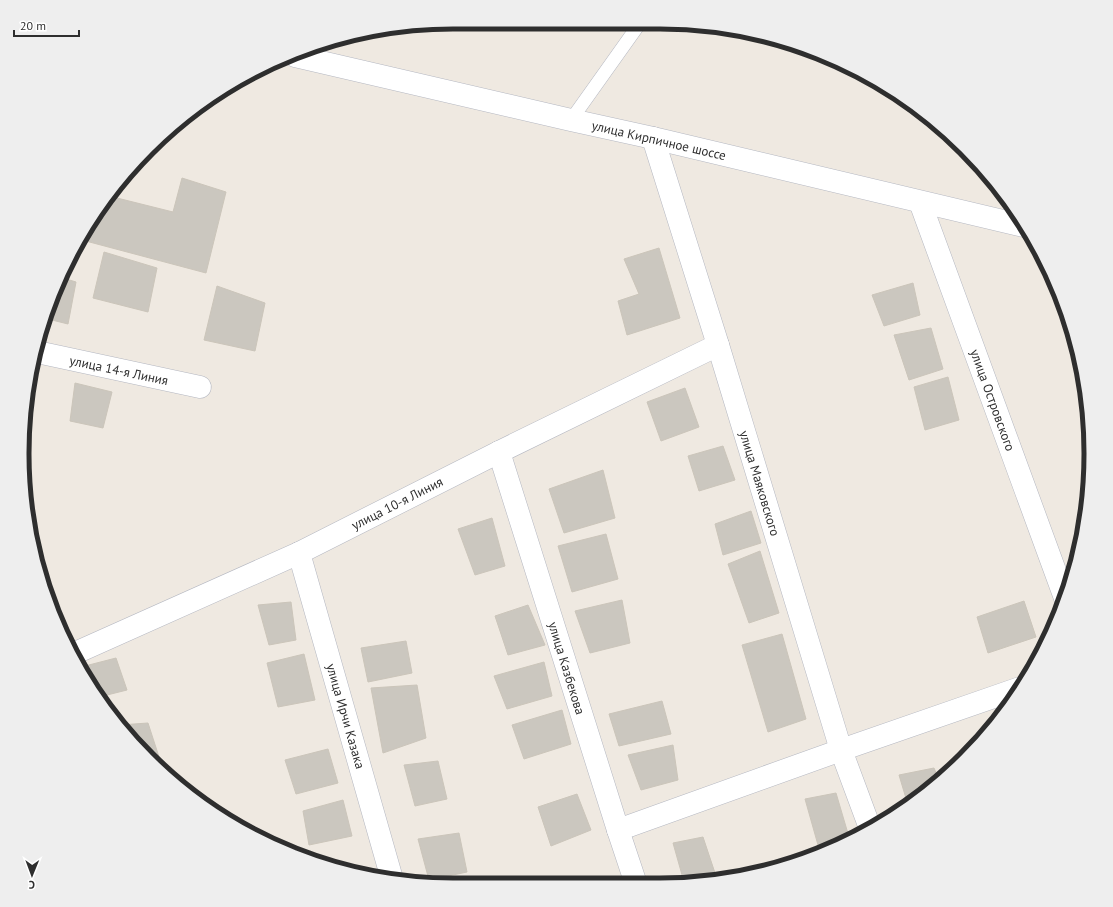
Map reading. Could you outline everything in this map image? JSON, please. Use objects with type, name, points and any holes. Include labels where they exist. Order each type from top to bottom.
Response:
[{"type":"street","name":"улица Кирпичное шоссе","points":[[301,57],[653,138],[1016,224]]},
{"type":"street","name":"улица Маяковского","points":[[653,138],[718,345],[841,750],[868,823]]},
{"type":"street","name":"улица Островского","points":[[920,202],[1062,588]]},
{"type":"street","name":"улица 10-я Линия","points":[[78,651],[299,553],[499,452],[718,345]]},
{"type":"street","name":"улица 14-я Линия","points":[[41,353],[200,387]]},
{"type":"street","name":"улица Казбекова","points":[[499,452],[634,878]]},
{"type":"street","name":"улица Ирчи Казака","points":[[299,553],[390,873]]},
{"type":"street","points":[[618,830],[1010,691]]},
{"type":"lane","points":[[571,120],[636,29]]},
{"type":"building","points":[[182,178],[226,192],[206,273],[86,241],[115,198],[173,212]]},
{"type":"building","points":[[659,248],[680,318],[627,335],[618,301],[639,294],[624,259]]},
{"type":"building","points":[[104,252],[157,268],[148,312],[93,298]]},
{"type":"building","points":[[67,279],[76,282],[68,324],[51,320]]},
{"type":"building","points":[[913,283],[920,315],[884,326],[872,295]]},
{"type":"building","points":[[217,286],[265,303],[255,351],[204,340]]},
{"type":"building","points":[[931,328],[943,369],[909,380],[894,335]]},
{"type":"building","points":[[948,377],[959,420],[925,430],[914,387]]},
{"type":"building","points":[[75,383],[112,392],[103,428],[70,421]]},
{"type":"building","points":[[685,388],[699,427],[661,441],[647,402]]},
{"type":"building","points":[[723,446],[735,480],[699,491],[688,456]]},
{"type":"building","points":[[603,470],[615,518],[564,533],[549,489]]},
{"type":"building","points":[[751,511],[761,543],[723,555],[715,524]]},
{"type":"building","points":[[492,518],[505,566],[475,575],[458,529]]},
{"type":"building","points":[[606,534],[618,579],[572,592],[558,546]]},
{"type":"building","points":[[760,551],[779,613],[749,623],[728,564]]},
{"type":"building","points":[[622,600],[630,643],[590,653],[575,611]]},
{"type":"building","points":[[1024,601],[1036,637],[988,653],[977,617]]},
{"type":"building","points":[[291,602],[296,640],[269,645],[258,605]]},
{"type":"building","points":[[528,605],[545,645],[508,655],[495,616]]},
{"type":"building","points":[[782,634],[806,719],[768,732],[742,645]]},
{"type":"building","points":[[406,641],[412,673],[368,682],[361,648]]},
{"type":"building","points":[[304,654],[315,700],[278,707],[267,663]]},
{"type":"building","points":[[116,658],[127,690],[105,695],[86,666]]},
{"type":"building","points":[[544,662],[552,696],[507,709],[494,676]]},
{"type":"building","points":[[417,685],[426,738],[383,753],[371,688]]},
{"type":"building","points":[[662,701],[671,734],[619,746],[609,714]]},
{"type":"building","points":[[562,710],[571,744],[524,759],[512,725]]},
{"type":"building","points":[[148,723],[160,760],[153,754],[127,724]]},
{"type":"building","points":[[673,745],[678,780],[641,790],[628,755]]},
{"type":"building","points":[[328,749],[338,783],[296,794],[285,760]]},
{"type":"building","points":[[438,761],[447,799],[415,806],[404,765]]},
{"type":"building","points":[[934,768],[937,775],[906,798],[899,775]]},
{"type":"building","points":[[836,793],[848,833],[831,842],[818,845],[805,799]]},
{"type":"building","points":[[577,794],[591,830],[551,846],[538,807]]},
{"type":"building","points":[[343,800],[352,836],[309,845],[303,811]]},
{"type":"building","points":[[459,833],[467,872],[441,878],[428,877],[418,839]]},
{"type":"building","points":[[703,837],[715,873],[683,877],[673,843]]}]
